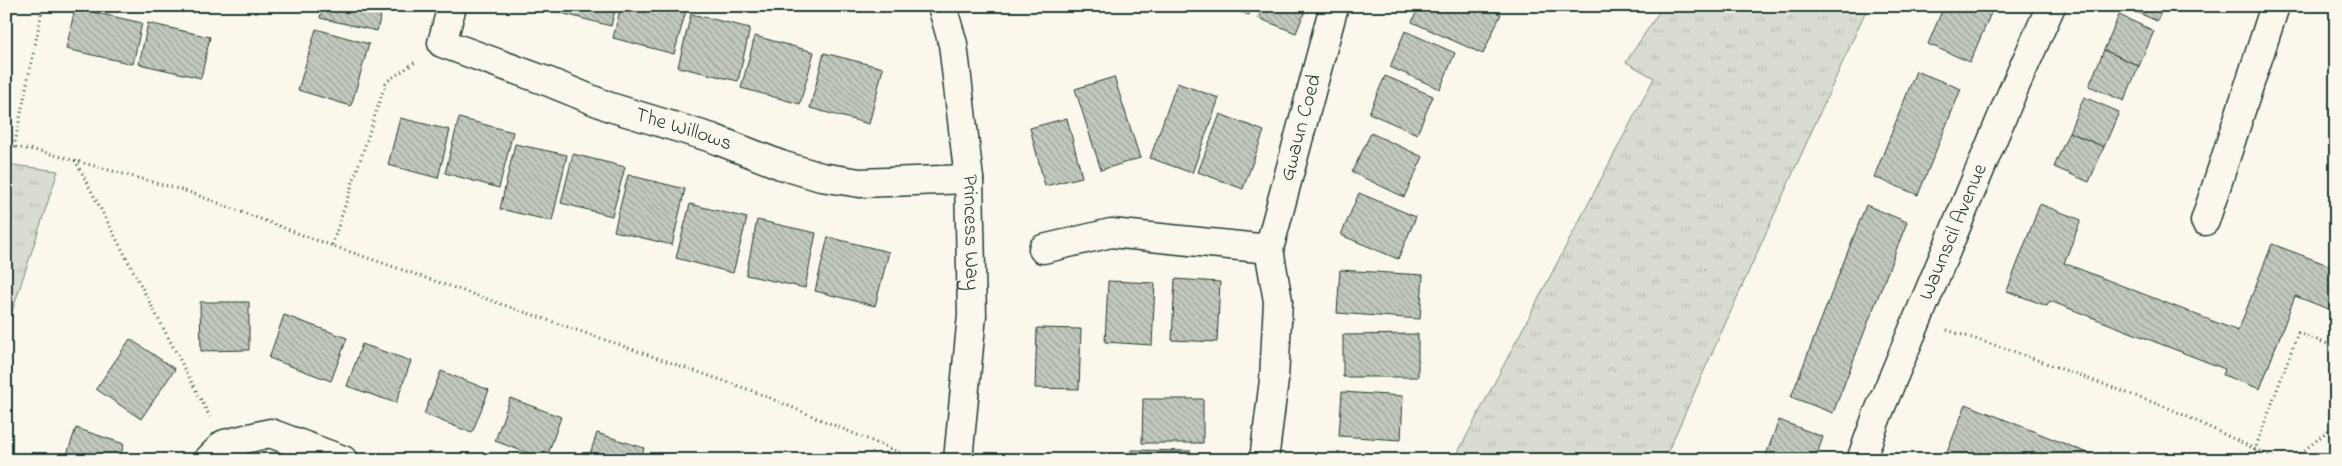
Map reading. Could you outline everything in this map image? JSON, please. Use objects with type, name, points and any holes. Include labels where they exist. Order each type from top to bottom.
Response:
[{"type":"street","points":[[442,43],[452,6]]},
{"type":"street","name":"Princess Way","points":[[942,6],[953,44],[969,179],[972,315],[958,460]]},
{"type":"street","name":"Gwaun Coed","points":[[1264,460],[1274,380],[1278,301],[1269,249],[1334,6]]},
{"type":"street","name":"Waunscil Avenue","points":[[1861,460],[1877,416],[2012,93],[2051,6]]},
{"type":"street","points":[[2205,221],[2275,6]]},
{"type":"street","name":"The Willows","points":[[442,43],[549,82],[610,107],[712,138],[782,165],[821,177],[860,183],[969,179]]},
{"type":"street","points":[[1043,249],[1111,233],[1269,249]]},
{"type":"street","points":[[216,452],[270,433],[343,460]]},
{"type":"path","points":[[14,147],[43,6]]},
{"type":"path","points":[[332,245],[386,82],[442,43]]},
{"type":"path","points":[[6,146],[40,151],[189,192],[332,245],[753,391],[917,460]]},
{"type":"path","points":[[75,160],[216,452]]},
{"type":"path","points":[[1918,320],[2010,350],[2171,409],[2278,460]]},
{"type":"path","points":[[2251,460],[2298,333],[2336,347]]},
{"type":"path","points":[[2293,460],[2336,424]]},
{"type":"green space","points":[[1663,6],[1868,6],[1664,460],[1454,460],[1654,78],[1626,62]]},
{"type":"green space","points":[[6,164],[58,171],[6,330]]},
{"type":"building","points":[[323,6],[383,6],[377,31],[320,18]]},
{"type":"building","points":[[562,6],[616,6],[611,26],[561,13]]},
{"type":"building","points":[[621,6],[687,7],[674,54],[613,38]]},
{"type":"building","points":[[1224,6],[1252,6],[1249,15]]},
{"type":"building","points":[[1263,6],[1307,6],[1296,33],[1258,18]]},
{"type":"building","points":[[1419,6],[1482,6],[1501,14],[1483,54],[1412,22]]},
{"type":"building","points":[[1944,6],[1994,6],[1970,62],[1928,44]]},
{"type":"building","points":[[2123,6],[2164,6],[2157,21]]},
{"type":"building","points":[[75,8],[142,23],[133,64],[66,49]]},
{"type":"building","points":[[691,14],[750,28],[738,81],[678,67]]},
{"type":"building","points":[[2119,15],[2154,31],[2139,66],[2104,50]]},
{"type":"building","points":[[148,23],[210,37],[201,78],[139,64]]},
{"type":"building","points":[[316,29],[369,44],[351,106],[298,90]]},
{"type":"building","points":[[1405,31],[1455,53],[1440,89],[1390,67]]},
{"type":"building","points":[[755,36],[814,52],[800,104],[741,88]]},
{"type":"building","points":[[2104,50],[2139,66],[2124,101],[2089,86]]},
{"type":"building","points":[[824,53],[883,68],[869,124],[810,108]]},
{"type":"building","points":[[1916,71],[1961,89],[1918,195],[1874,177]]},
{"type":"building","points":[[1385,76],[1433,96],[1417,134],[1369,113]]},
{"type":"building","points":[[1114,77],[1140,158],[1101,170],[1075,89]]},
{"type":"building","points":[[1177,83],[1219,98],[1192,173],[1150,158]]},
{"type":"building","points":[[2084,97],[2119,112],[2104,147],[2069,132]]},
{"type":"building","points":[[1220,114],[1264,131],[1243,189],[1198,172]]},
{"type":"building","points":[[400,118],[450,130],[438,178],[388,165]]},
{"type":"building","points":[[459,118],[513,132],[499,188],[445,173]]},
{"type":"building","points":[[1067,118],[1082,177],[1045,186],[1030,128]]},
{"type":"building","points":[[2069,132],[2104,147],[2089,182],[2054,167]]},
{"type":"building","points":[[1371,133],[1423,157],[1404,197],[1352,172]]},
{"type":"building","points":[[515,144],[567,155],[552,221],[500,209]]},
{"type":"building","points":[[573,154],[625,167],[612,216],[561,203]]},
{"type":"building","points":[[628,175],[685,189],[672,245],[614,231]]},
{"type":"building","points":[[1359,193],[1416,217],[1398,259],[1341,235]]},
{"type":"building","points":[[690,204],[747,218],[733,273],[676,258]]},
{"type":"building","points":[[2040,204],[2081,220],[2064,263],[2238,331],[2272,244],[2336,268],[2336,312],[2295,296],[2260,389],[2223,375],[2225,369],[2050,301],[2047,306],[2007,291]]},
{"type":"building","points":[[1866,205],[1907,222],[1833,413],[1791,397]]},
{"type":"building","points":[[757,220],[816,233],[805,288],[746,275]]},
{"type":"building","points":[[828,237],[889,252],[875,306],[815,291]]},
{"type":"building","points":[[1340,270],[1423,275],[1420,319],[1337,313]]},
{"type":"building","points":[[1175,279],[1220,282],[1217,342],[1172,340]]},
{"type":"building","points":[[1108,281],[1155,283],[1152,345],[1105,342]]},
{"type":"building","points":[[200,302],[249,302],[249,350],[201,351]]},
{"type":"building","points":[[284,315],[347,338],[331,381],[269,358]]},
{"type":"building","points":[[1037,328],[1081,329],[1079,389],[1035,388]]},
{"type":"building","points":[[1418,334],[1418,377],[1343,377],[1343,335]]},
{"type":"building","points":[[130,339],[175,369],[141,419],[96,389]]},
{"type":"building","points":[[362,344],[411,361],[396,403],[347,386]]},
{"type":"building","points":[[441,371],[489,390],[472,433],[424,414]]},
{"type":"building","points":[[1342,392],[1403,396],[1401,440],[1339,436]]},
{"type":"building","points":[[510,398],[561,417],[546,460],[495,441]]},
{"type":"building","points":[[1143,399],[1203,399],[1203,443],[1142,443]]},
{"type":"building","points":[[1966,404],[2105,460],[1990,460],[1986,458],[1985,460],[1944,460]]},
{"type":"building","points":[[1779,420],[1823,437],[1815,460],[1764,460]]},
{"type":"building","points":[[76,428],[124,444],[119,460],[65,460]]},
{"type":"building","points":[[597,433],[644,448],[640,460],[588,460]]},
{"type":"building","points":[[1131,450],[1191,451],[1191,460],[1131,460]]},
{"type":"building","points":[[666,454],[681,460],[664,460]]},
{"type":"building","points":[[1341,456],[1401,456],[1401,460],[1341,460]]}]
